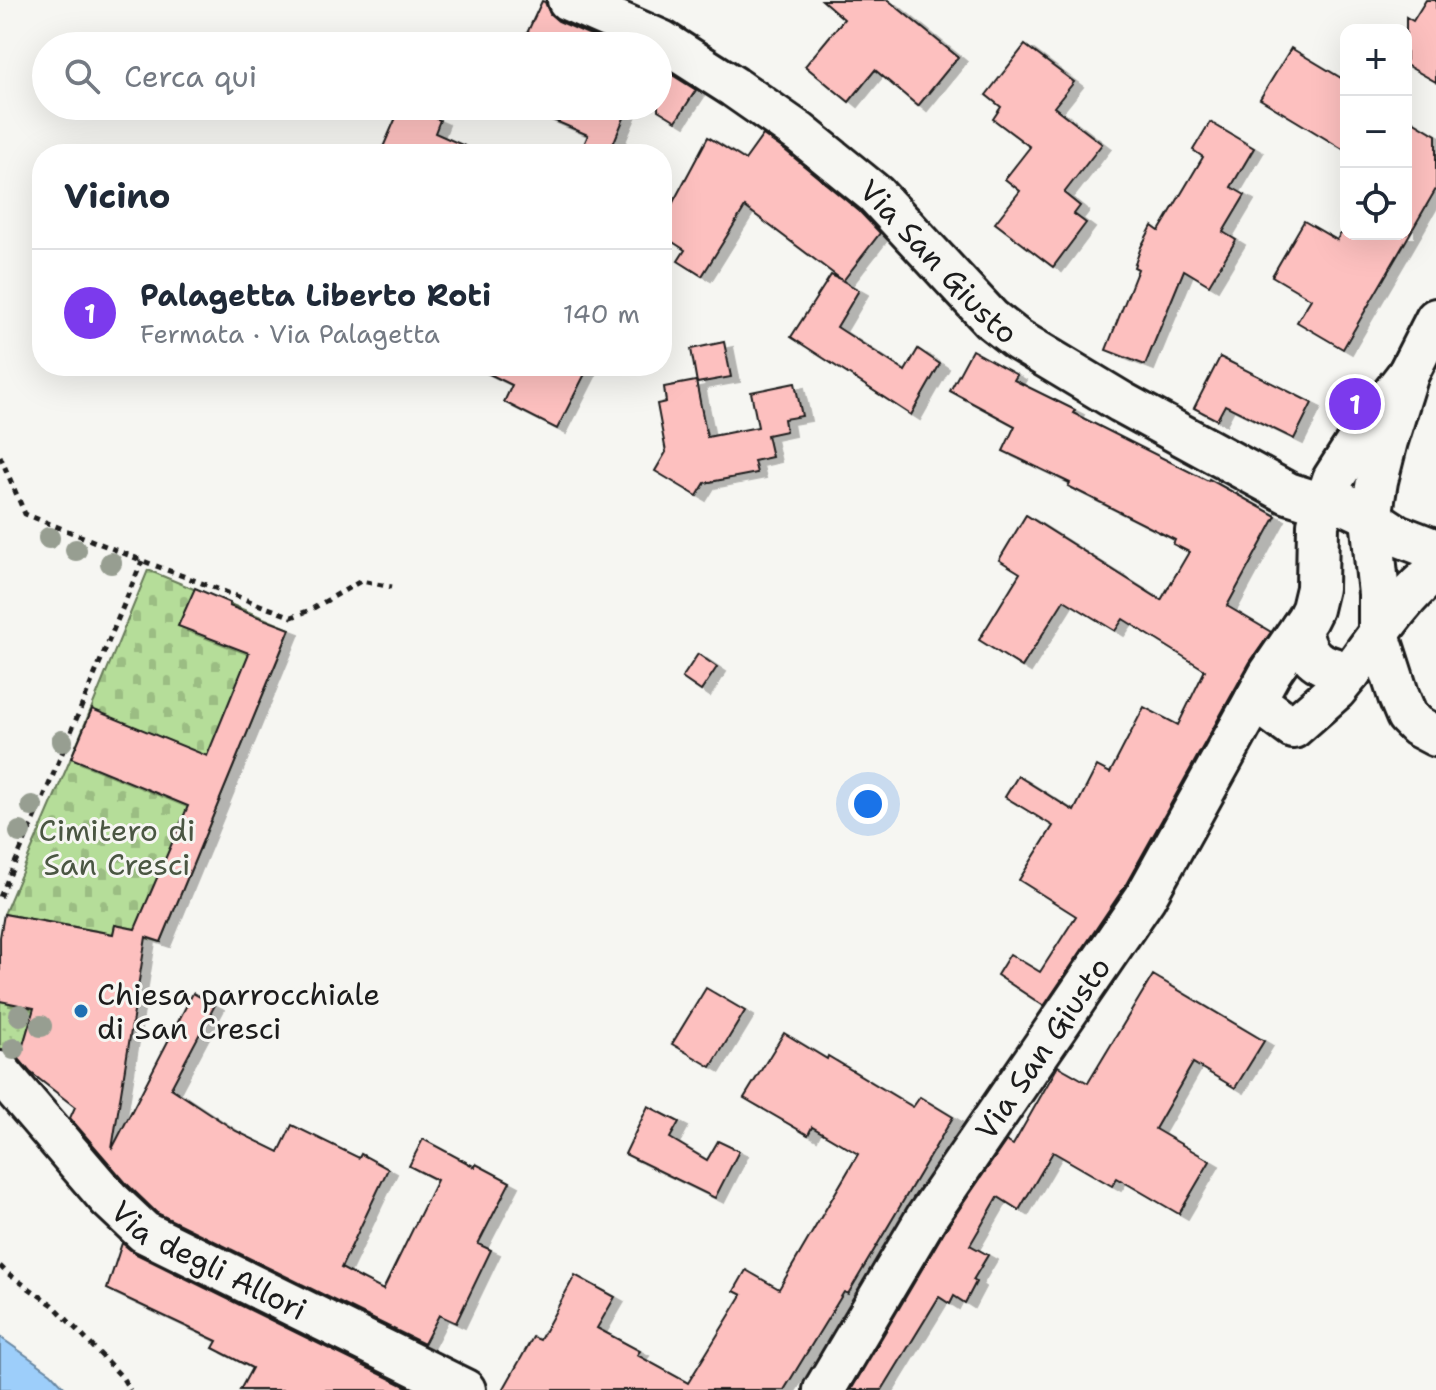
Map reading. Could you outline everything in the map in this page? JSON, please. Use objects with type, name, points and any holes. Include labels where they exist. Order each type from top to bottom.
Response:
[{"type":"street","name":"Via San Giusto","points":[[568,0],[641,32]]},
{"type":"street","name":"Via San Giusto","points":[[672,48],[800,133],[875,194],[991,319],[1018,340],[1121,402],[1268,483],[1294,496],[1323,504],[1339,502],[1355,508],[1402,538],[1436,550]]},
{"type":"street","points":[[1436,319],[1408,374],[1384,454],[1371,518],[1379,594],[1379,635],[1407,716],[1417,726],[1436,736]]},
{"type":"street","points":[[1323,504],[1339,468],[1408,374]]},
{"type":"street","name":"Via San Giusto","points":[[824,1390],[926,1218],[1145,898],[1270,673],[1312,609],[1316,596],[1317,530],[1323,504]]},
{"type":"street","points":[[1255,700],[1293,728],[1336,690],[1411,593],[1436,571]]},
{"type":"street","points":[[1301,628],[1306,650],[1313,659],[1324,666],[1350,673]]},
{"type":"street","name":"Via degli Allori","points":[[0,1072],[109,1199],[144,1232],[465,1390]]},
{"type":"path","points":[[0,456],[25,514],[292,617],[361,581],[392,587]]},
{"type":"path","points":[[0,897],[142,561]]},
{"type":"path","points":[[0,1266],[53,1305],[122,1377],[130,1390]]},
{"type":"green space","name":"Cimitero di San Cresci","points":[[148,570],[290,629],[161,942],[135,935],[135,929],[115,925],[113,934],[4,914],[71,758]]},
{"type":"green space","points":[[0,1001],[71,1016],[28,1028],[18,1062],[0,1050]]},
{"type":"water","points":[[0,1337],[51,1373],[67,1390],[0,1390]]},
{"type":"building","points":[[822,0],[888,0],[958,57],[918,106],[875,70],[849,102],[805,66],[844,19]]},
{"type":"building","points":[[1426,0],[1436,0],[1436,82],[1412,68],[1412,24],[1406,24],[1406,17],[1413,21]]},
{"type":"building","points":[[542,1],[558,21],[584,32],[528,32]]},
{"type":"building","points":[[1025,45],[1074,82],[1054,107],[1102,144],[1064,193],[1080,206],[1074,214],[1086,223],[1053,267],[995,223],[1020,191],[1005,179],[1030,147],[993,119],[1001,107],[986,95]]},
{"type":"building","points":[[1291,48],[1340,77],[1340,147],[1260,99]]},
{"type":"building","points":[[672,75],[696,90],[676,121],[672,119]]},
{"type":"building","points":[[395,120],[440,120],[435,133],[460,144],[384,144]]},
{"type":"building","points":[[553,120],[623,120],[613,144],[584,144],[588,135]]},
{"type":"building","points":[[1412,121],[1436,135],[1436,189],[1412,230]]},
{"type":"building","points":[[1210,122],[1254,148],[1231,187],[1245,195],[1223,232],[1236,240],[1209,285],[1184,270],[1145,365],[1106,350],[1138,269],[1134,267],[1141,247],[1152,226],[1159,231],[1203,157],[1193,150]]},
{"type":"building","points":[[763,135],[859,211],[880,233],[843,281],[859,290],[837,327],[905,371],[918,349],[940,364],[911,415],[791,337],[831,275],[842,280],[745,207],[702,276],[678,261],[685,250],[672,242],[672,204],[708,137],[745,160]]},
{"type":"building","points":[[1304,221],[1337,240],[1340,234],[1340,240],[1406,240],[1343,349],[1297,322],[1311,299],[1272,276]]},
{"type":"building","points":[[724,342],[731,377],[697,383],[691,349]]},
{"type":"building","points":[[972,350],[1017,375],[1014,380],[1075,410],[1073,413],[1209,479],[1276,516],[1227,606],[1271,632],[1250,662],[1125,886],[1044,1006],[997,975],[1010,954],[1040,972],[1076,916],[1019,880],[1053,826],[1005,797],[1018,776],[1074,811],[1097,766],[1110,773],[1144,707],[1178,725],[1205,670],[1123,619],[1115,631],[1064,600],[1022,667],[979,640],[1020,573],[999,560],[1026,515],[1161,600],[1189,552],[1173,544],[1175,540],[1003,451],[1015,426],[950,391]]},
{"type":"building","points":[[1220,357],[1312,403],[1294,439],[1225,405],[1217,420],[1194,408]]},
{"type":"building","points":[[494,376],[584,376],[557,429],[504,402],[512,385]]},
{"type":"building","points":[[696,381],[707,437],[758,427],[751,392],[795,383],[802,416],[784,419],[786,431],[767,435],[772,457],[754,461],[757,473],[705,483],[697,496],[655,471],[666,452],[657,404],[666,402],[664,387]]},
{"type":"building","points":[[195,588],[230,603],[229,606],[290,629],[161,942],[146,937],[112,1149],[193,993],[215,1005],[171,1088],[236,1131],[279,1152],[292,1125],[388,1169],[341,1268],[383,1290],[437,1180],[409,1166],[423,1139],[510,1182],[478,1244],[491,1250],[456,1323],[439,1315],[424,1344],[157,1213],[126,1183],[70,1118],[75,1107],[30,1072],[19,1059],[34,1008],[0,1001],[0,937],[4,914],[113,934],[115,925],[135,929],[188,806],[71,758],[92,709],[207,756],[249,653],[178,626]]},
{"type":"building","points":[[698,654],[717,667],[701,691],[682,678]]},
{"type":"building","points":[[1153,975],[1264,1041],[1235,1088],[1193,1063],[1155,1129],[1210,1161],[1179,1214],[1117,1178],[1112,1186],[1053,1152],[1019,1210],[998,1197],[970,1245],[988,1255],[973,1280],[976,1282],[965,1303],[954,1296],[950,1304],[939,1297],[882,1390],[851,1390],[945,1230],[1006,1141],[1013,1145],[1058,1066],[1088,1083]]},
{"type":"building","points":[[706,988],[745,1011],[711,1067],[672,1044]]},
{"type":"building","points":[[784,1033],[913,1107],[920,1097],[953,1117],[848,1294],[844,1292],[784,1390],[503,1390],[533,1337],[540,1340],[575,1275],[615,1297],[597,1328],[640,1351],[637,1355],[688,1383],[742,1295],[734,1291],[746,1270],[779,1289],[858,1154],[812,1127],[808,1135],[744,1098]]},
{"type":"building","points":[[648,1106],[679,1122],[670,1138],[707,1160],[718,1141],[739,1151],[715,1198],[625,1154]]},
{"type":"building","points":[[122,1243],[134,1253],[413,1390],[240,1390],[252,1368],[213,1348],[217,1341],[107,1289]]},
{"type":"place","name":"Palagetta Liberto Roti","points":[[1355,404]]},
{"type":"place","name":"Chiesa parrocchiale di San Cresci","points":[[81,1011]]}]
